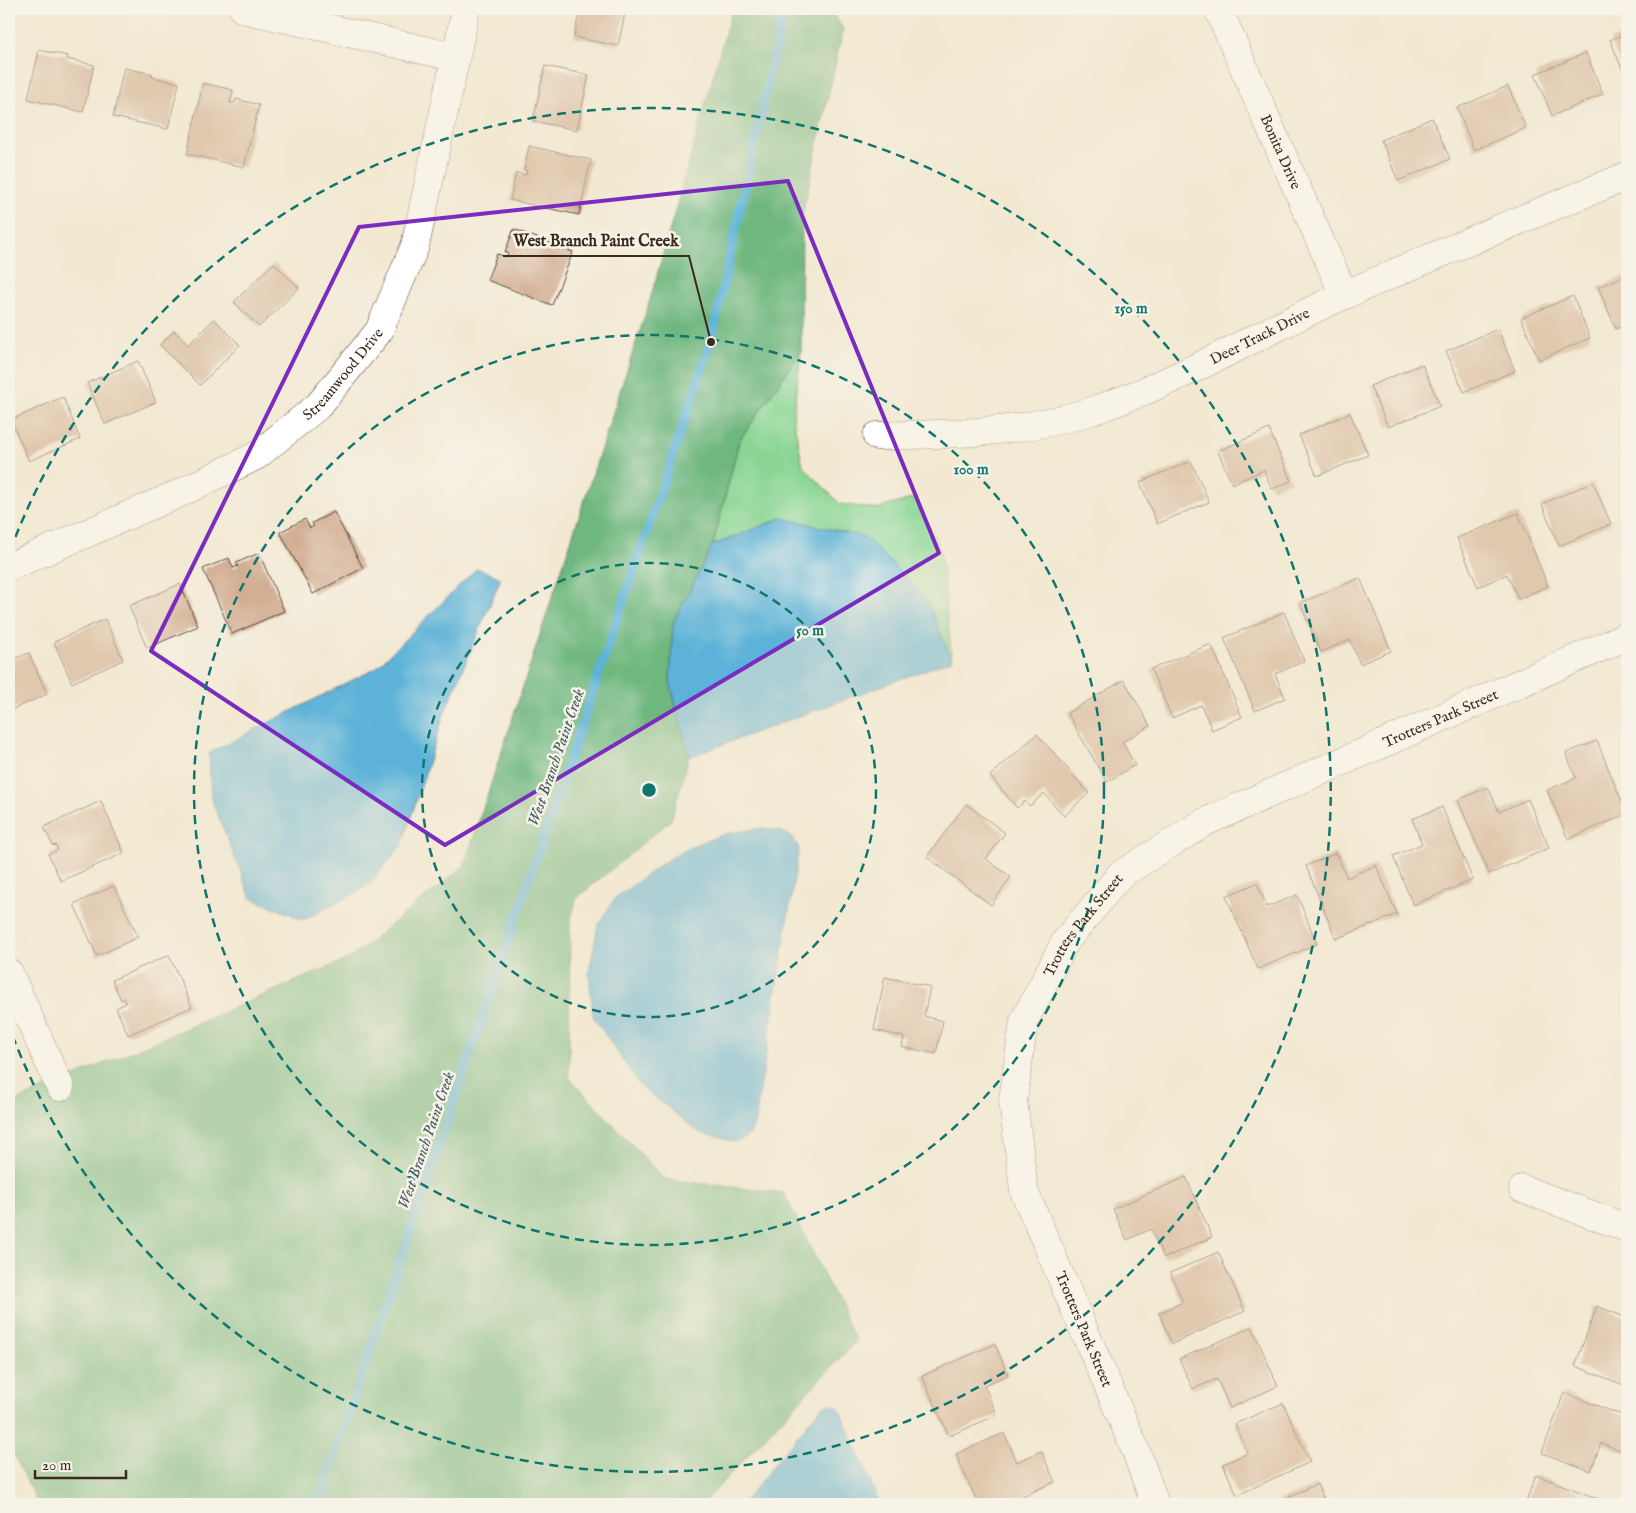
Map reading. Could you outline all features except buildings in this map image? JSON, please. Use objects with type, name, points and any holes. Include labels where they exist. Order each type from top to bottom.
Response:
[{"type":"street","points":[[243,9],[455,57]]},
{"type":"street","name":"Streamwood Drive","points":[[9,568],[180,493],[256,456],[318,406],[379,331],[415,246],[466,9]]},
{"type":"street","name":"Bonita Drive","points":[[1218,9],[1344,295]]},
{"type":"street","name":"Deer Track Drive","points":[[877,436],[983,432],[1041,423],[1084,413],[1156,386],[1344,295],[1627,176]]},
{"type":"street","name":"Trotters Park Street","points":[[1155,1504],[1136,1451],[1024,1191],[1013,1100],[1024,1022],[1065,942],[1120,875],[1205,822],[1627,636]]},
{"type":"street","points":[[9,972],[60,1087]]},
{"type":"street","points":[[1523,1189],[1627,1228]]},
{"type":"highlighted area","points":[[788,181],[939,553],[445,845],[151,651],[359,227]]},
{"type":"green space","points":[[732,9],[830,9],[843,29],[802,216],[801,351],[739,441],[713,545],[673,623],[670,682],[689,757],[671,820],[577,898],[570,921],[569,1077],[664,1179],[784,1193],[856,1341],[702,1504],[38,1504],[9,1445],[9,1104],[350,958],[464,866],[650,300]]},
{"type":"green space","points":[[801,351],[793,418],[803,466],[840,504],[876,509],[915,498],[940,549],[952,660],[926,598],[782,518],[713,545],[739,441]]},
{"type":"water","points":[[782,518],[865,537],[926,598],[952,660],[689,757],[670,682],[673,623],[713,545]]},
{"type":"water","points":[[477,568],[501,578],[444,714],[402,845],[367,887],[304,920],[251,898],[211,798],[209,753],[376,668]]},
{"type":"water","points":[[764,828],[784,833],[799,848],[755,1122],[750,1134],[735,1142],[700,1133],[640,1086],[593,1016],[589,973],[598,925],[615,898],[670,858],[699,843],[727,833]]},
{"type":"water","points":[[832,1404],[839,1408],[880,1504],[742,1504],[813,1417],[823,1406]]},
{"type":"waterway","name":"West Branch Paint Creek","points":[[318,1504],[711,342],[784,9]]},
{"type":"place","name":"West Branch Paint Creek","points":[[711,342]]}]
